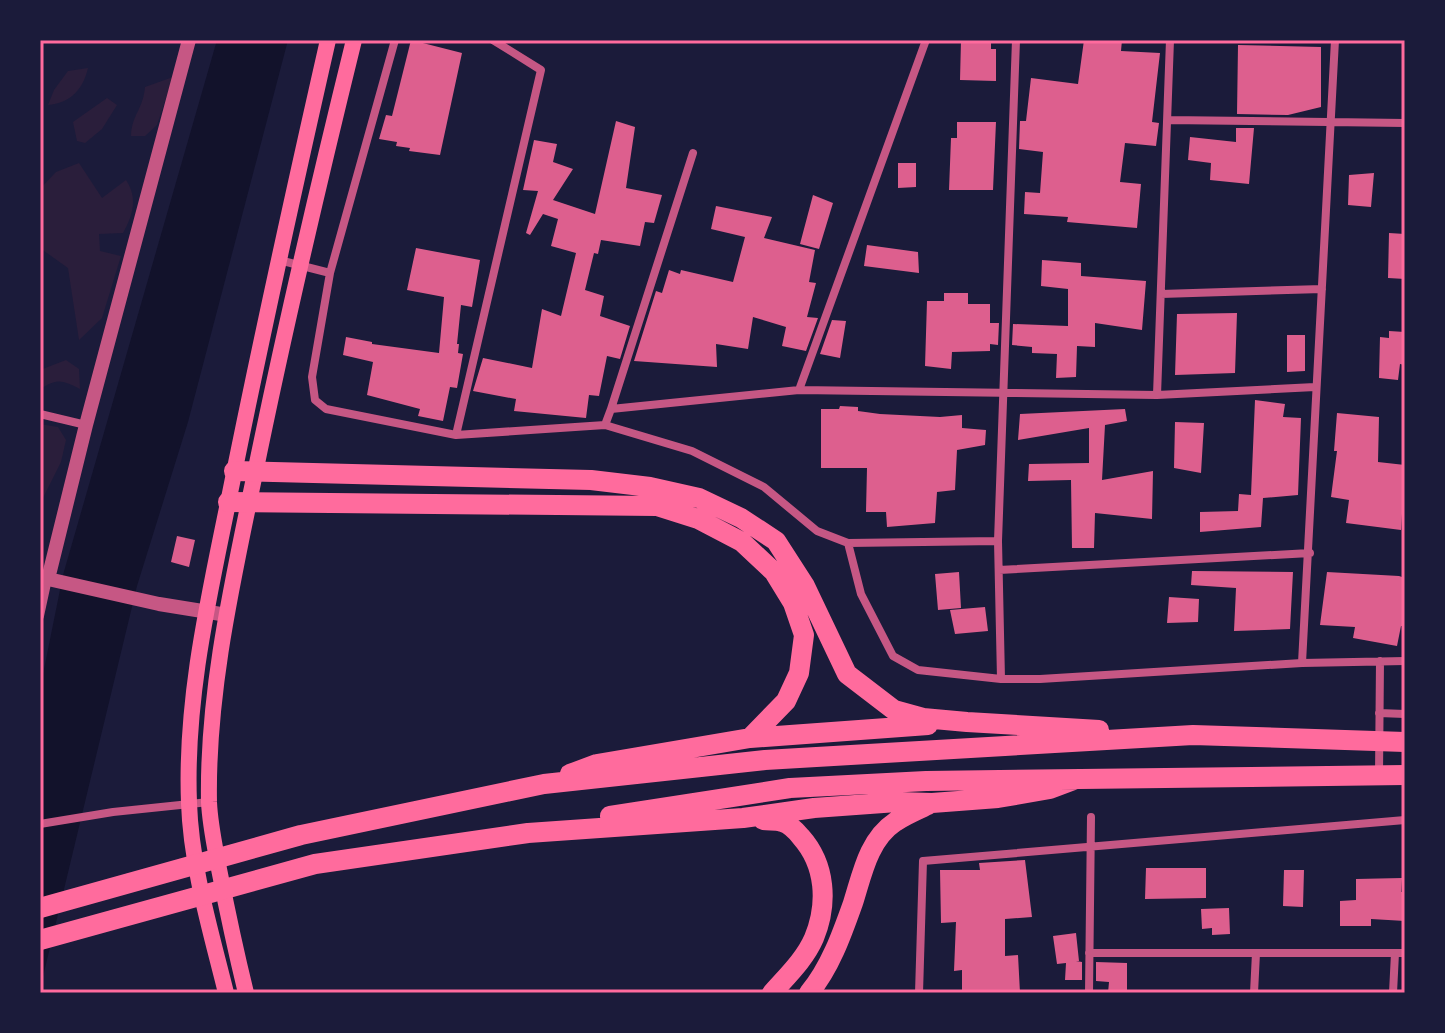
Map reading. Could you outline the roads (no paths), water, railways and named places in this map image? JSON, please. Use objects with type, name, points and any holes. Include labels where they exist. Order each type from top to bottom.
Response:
[{"type":"main road","points":[[226,993],[200,875],[189,803],[191,717],[205,610],[328,40]]},
{"type":"main road","points":[[246,993],[230,927],[209,802],[213,719],[227,615],[255,471],[299,265],[354,40]]},
{"type":"main road","points":[[234,471],[591,480],[650,487],[699,498],[741,518],[776,541],[805,586],[847,674],[894,710],[923,718],[1193,735],[1405,742]]},
{"type":"main road","points":[[228,502],[657,506],[698,519],[742,542],[774,572],[793,603],[804,635],[799,673],[786,701],[750,738]]},
{"type":"main road","points":[[544,784],[597,764],[750,738],[967,722]]},
{"type":"main road","points":[[40,908],[301,835],[544,784],[765,760],[1193,735]]},
{"type":"main road","points":[[528,833],[583,820],[790,788],[926,781],[1405,775]]},
{"type":"main road","points":[[40,940],[315,864],[528,833],[1022,794],[1050,789],[1074,780]]},
{"type":"main road","points":[[809,993],[822,978],[840,938],[874,844],[893,823],[932,803]]},
{"type":"main road","points":[[743,818],[783,822],[815,854],[821,874],[823,908],[813,939],[799,962],[772,993]]},
{"type":"street","points":[[41,610],[54,581],[86,425],[189,40]]},
{"type":"street","points":[[395,40],[330,273],[312,377],[315,400],[326,409],[456,435],[605,425],[692,451],[764,487],[817,531],[848,543],[998,541]]},
{"type":"street","points":[[456,435],[541,70],[493,40]]},
{"type":"street","points":[[799,390],[926,40]]},
{"type":"street","points":[[1001,679],[998,541],[1016,40]]},
{"type":"street","points":[[1157,395],[1170,40]]},
{"type":"street","points":[[1302,663],[1335,40]]},
{"type":"street","points":[[1168,120],[1405,123]]},
{"type":"street","points":[[605,425],[693,153]]},
{"type":"street","points":[[279,260],[330,273]]},
{"type":"street","points":[[1161,294],[1322,289]]},
{"type":"street","points":[[611,409],[799,390],[1157,395],[1315,387]]},
{"type":"street","points":[[40,414],[86,425]]},
{"type":"street","points":[[848,543],[861,594],[893,656],[918,670],[1001,679],[1302,663],[1405,661]]},
{"type":"street","points":[[999,570],[1310,553]]},
{"type":"street","points":[[54,581],[227,615]]},
{"type":"street","points":[[1379,775],[1380,661]]},
{"type":"street","points":[[1379,713],[1405,714]]},
{"type":"street","points":[[40,824],[113,812],[209,802]]},
{"type":"street","points":[[1089,993],[1091,817]]},
{"type":"street","points":[[919,993],[923,861],[1405,820]]},
{"type":"street","points":[[1089,953],[1400,953],[1393,993]]},
{"type":"street","points":[[1254,993],[1256,953]]}]
